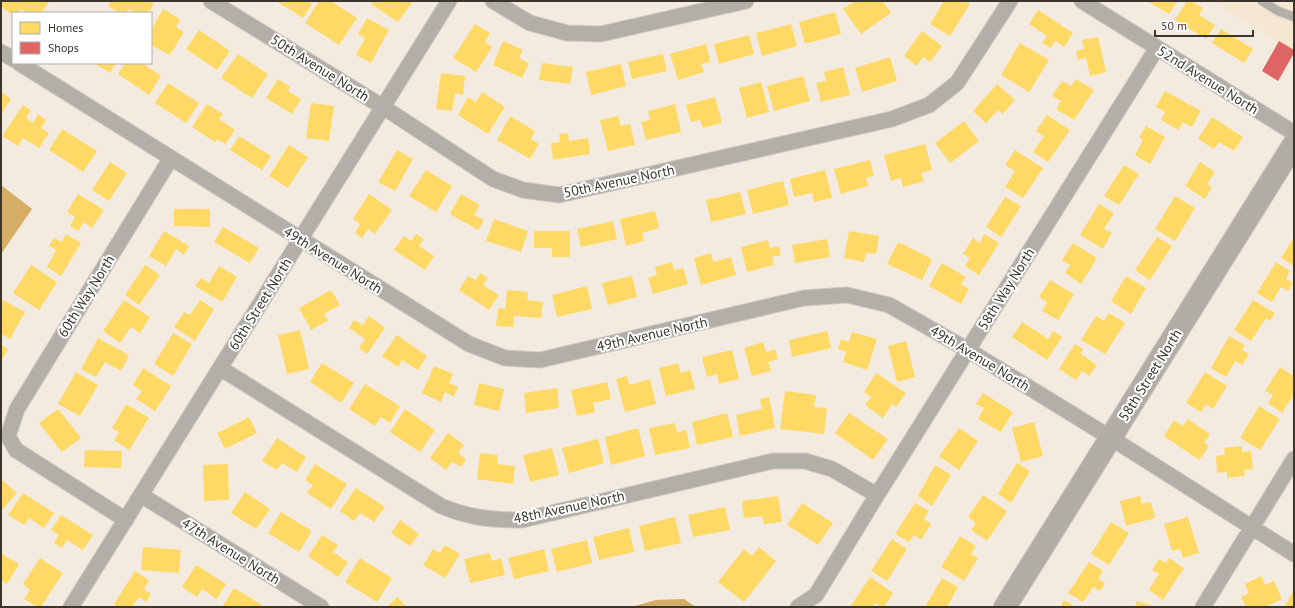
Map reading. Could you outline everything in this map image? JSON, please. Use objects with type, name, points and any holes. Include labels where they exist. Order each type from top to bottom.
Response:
[{"type":"street","name":"50th Avenue North","points":[[212,1],[383,107],[493,179],[523,190],[559,194],[892,119],[929,105],[957,83],[1010,1]]},
{"type":"street","name":"60th Street North","points":[[71,607],[449,1]]},
{"type":"street","points":[[493,1],[530,23],[567,33],[601,34],[746,1]]},
{"type":"street","name":"52nd Avenue North","points":[[1082,1],[1294,133]]},
{"type":"street","name":"58th Way North","points":[[798,607],[816,595],[1157,48]]},
{"type":"street","points":[[1,52],[12,58]]},
{"type":"street","name":"49th Avenue North","points":[[21,64],[300,240],[469,344],[505,358],[540,360],[804,298],[847,295],[889,305],[968,350],[1111,438],[1294,554]]},
{"type":"street","name":"58th Street North","points":[[1005,607],[1294,144]]},
{"type":"street","name":"60th Way North","points":[[126,520],[16,450],[8,436],[17,409],[171,158]]},
{"type":"street","name":"48th Avenue North","points":[[220,368],[441,506],[460,514],[492,520],[522,520],[773,461],[805,461],[832,469],[877,495]]},
{"type":"street","points":[[1203,607],[1294,459]]},
{"type":"street","name":"47th Avenue North","points":[[140,495],[321,607]]},
{"type":"lane","points":[[1262,1],[1278,11],[1294,17]]},
{"type":"shaded area","points":[[1212,1],[1294,1],[1294,53]]},
{"type":"shaded area","points":[[1,185],[32,209],[1,254]]},
{"type":"shaded area","points":[[684,599],[696,607],[631,607],[656,600]]},
{"type":"building: Homes","points":[[3,1],[50,1],[42,12],[26,12],[21,9],[19,12],[12,12],[12,14],[1,7]]},
{"type":"building: Homes","points":[[111,1],[148,1],[154,4],[149,12],[133,12],[128,9],[126,12],[117,12],[108,6]]},
{"type":"building: Homes","points":[[276,1],[307,1],[312,4],[303,18]]},
{"type":"building: Homes","points":[[319,1],[331,1],[357,18],[339,45],[305,23]]},
{"type":"building: Homes","points":[[373,1],[413,1],[398,22],[371,4]]},
{"type":"building: Homes","points":[[855,1],[883,1],[891,13],[861,34],[843,9]]},
{"type":"building: Homes","points":[[944,1],[964,1],[970,4],[950,36],[930,24]]},
{"type":"building: Homes","points":[[1147,1],[1177,1],[1169,14]]},
{"type":"building: Homes","points":[[1187,1],[1191,1],[1203,8],[1199,15],[1215,25],[1206,39],[1175,20]]},
{"type":"building: Homes","points":[[163,9],[180,19],[176,27],[184,32],[170,55],[152,46],[152,28]]},
{"type":"building: Homes","points":[[1038,10],[1073,33],[1064,47],[1055,41],[1051,48],[1042,43],[1047,36],[1029,24]]},
{"type":"building: Homes","points":[[835,12],[841,34],[805,44],[799,22]]},
{"type":"building: Homes","points":[[367,18],[389,30],[371,63],[356,55],[365,38],[358,34]]},
{"type":"building: Homes","points":[[475,24],[490,33],[485,42],[492,47],[476,72],[453,58]]},
{"type":"building: Homes","points":[[791,24],[797,46],[762,56],[756,33]]},
{"type":"building: Homes","points":[[1221,29],[1253,49],[1244,63],[1212,43]]},
{"type":"building: Homes","points":[[199,30],[230,51],[217,70],[186,49]]},
{"type":"building: Homes","points":[[922,31],[942,46],[930,62],[923,57],[917,66],[904,56]]},
{"type":"building: Homes","points":[[749,35],[754,54],[719,64],[714,44]]},
{"type":"building: Homes","points":[[1098,37],[1106,72],[1090,76],[1086,58],[1078,60],[1076,51],[1084,49],[1082,40]]},
{"type":"building: Homes","points":[[503,41],[523,50],[519,58],[529,63],[522,78],[493,65]]},
{"type":"building: Homes","points":[[1020,43],[1049,60],[1029,92],[1001,75]]},
{"type":"building: Homes","points":[[706,44],[710,62],[701,64],[704,72],[678,80],[670,54]]},
{"type":"building: Homes","points":[[238,54],[268,74],[252,98],[221,78]]},
{"type":"building: Homes","points":[[663,54],[667,71],[632,79],[628,62]]},
{"type":"building: Homes","points":[[890,57],[897,81],[862,92],[855,68]]},
{"type":"building: Homes","points":[[542,63],[573,67],[570,84],[539,80]]},
{"type":"building: Homes","points":[[95,64],[115,64],[110,73]]},
{"type":"building: Homes","points":[[124,64],[143,64],[161,76],[149,95],[118,74]]},
{"type":"building: Homes","points":[[621,64],[626,86],[591,95],[586,72]]},
{"type":"building: Homes","points":[[843,67],[850,95],[821,102],[816,83],[826,81],[824,72]]},
{"type":"building: Homes","points":[[441,73],[465,76],[463,95],[455,93],[452,111],[436,109]]},
{"type":"building: Homes","points":[[803,76],[810,101],[774,111],[767,86]]},
{"type":"building: Homes","points":[[278,79],[290,87],[288,91],[301,99],[292,114],[266,98]]},
{"type":"building: Homes","points":[[1076,79],[1094,90],[1074,120],[1056,109],[1061,101],[1052,96],[1062,81],[1071,86]]},
{"type":"building: Homes","points":[[761,82],[769,112],[747,118],[739,88]]},
{"type":"building: Homes","points":[[168,83],[199,103],[186,123],[155,103]]},
{"type":"building: Homes","points":[[997,84],[1015,100],[1003,114],[998,110],[986,123],[973,111]]},
{"type":"building: Homes","points":[[1165,91],[1201,111],[1192,127],[1183,122],[1179,130],[1161,120],[1165,112],[1156,107]]},
{"type":"building: Homes","points":[[1,92],[11,99],[1,114]]},
{"type":"building: Homes","points":[[482,92],[505,107],[488,134],[458,115],[468,97],[476,102]]},
{"type":"building: Homes","points":[[715,97],[722,123],[703,128],[700,120],[691,122],[686,105]]},
{"type":"building: Homes","points":[[311,103],[334,106],[329,141],[306,138]]},
{"type":"building: Homes","points":[[207,104],[223,114],[219,119],[235,130],[225,144],[217,139],[215,142],[192,127]]},
{"type":"building: Homes","points":[[675,104],[681,132],[646,140],[641,122],[650,120],[648,111]]},
{"type":"building: Homes","points":[[23,105],[31,110],[26,118],[33,123],[38,114],[46,120],[41,128],[49,133],[39,148],[23,138],[18,146],[2,136]]},
{"type":"building: Homes","points":[[1047,115],[1070,130],[1048,162],[1033,152],[1044,136],[1036,131]]},
{"type":"building: Homes","points":[[510,116],[535,131],[531,139],[539,144],[530,159],[497,140]]},
{"type":"building: Homes","points":[[618,116],[621,126],[630,124],[635,145],[608,151],[600,120]]},
{"type":"building: Homes","points":[[1212,117],[1243,137],[1234,151],[1219,142],[1214,149],[1198,139]]},
{"type":"building: Homes","points":[[964,121],[979,141],[950,163],[935,143]]},
{"type":"building: Homes","points":[[1146,126],[1165,137],[1150,164],[1135,155],[1143,140],[1139,138]]},
{"type":"building: Homes","points":[[62,129],[97,151],[83,172],[49,150]]},
{"type":"building: Homes","points":[[568,133],[569,141],[588,138],[590,154],[553,160],[551,143],[560,142],[559,134]]},
{"type":"building: Homes","points":[[239,136],[271,156],[262,170],[230,150]]},
{"type":"building: Homes","points":[[925,144],[932,170],[921,173],[924,181],[903,187],[901,178],[891,181],[884,155]]},
{"type":"building: Homes","points":[[289,145],[308,157],[288,188],[269,176]]},
{"type":"building: Homes","points":[[397,150],[413,159],[395,191],[378,182]]},
{"type":"building: Homes","points":[[1015,150],[1043,168],[1023,198],[1005,187],[1015,171],[1005,165]]},
{"type":"building: Homes","points":[[870,160],[874,176],[866,178],[868,186],[841,194],[834,169]]},
{"type":"building: Homes","points":[[110,162],[127,173],[109,201],[92,190]]},
{"type":"building: Homes","points":[[1200,162],[1215,172],[1207,184],[1212,187],[1205,199],[1185,186]]},
{"type":"building: Homes","points":[[1124,165],[1139,174],[1119,205],[1104,196]]},
{"type":"building: Homes","points":[[426,170],[452,186],[436,212],[409,196]]},
{"type":"building: Homes","points":[[825,170],[832,198],[814,202],[812,193],[794,197],[790,179]]},
{"type":"building: Homes","points":[[783,181],[789,205],[753,214],[747,190]]},
{"type":"building: Homes","points":[[740,192],[746,214],[711,222],[706,200]]},
{"type":"building: Homes","points":[[78,194],[104,210],[92,228],[84,222],[78,231],[70,226],[75,217],[67,212]]},
{"type":"building: Homes","points":[[369,194],[392,210],[375,234],[368,229],[362,238],[355,233],[360,224],[353,219]]},
{"type":"building: Homes","points":[[461,194],[480,205],[474,215],[484,220],[478,230],[450,214]]},
{"type":"building: Homes","points":[[1175,196],[1195,208],[1175,241],[1155,229]]},
{"type":"building: Homes","points":[[1005,197],[1021,206],[1001,237],[986,227]]},
{"type":"building: Homes","points":[[1099,204],[1114,213],[1104,229],[1112,233],[1103,249],[1080,235]]},
{"type":"building: Homes","points":[[174,209],[210,209],[210,227],[174,226]]},
{"type":"building: Homes","points":[[655,211],[659,228],[642,233],[644,241],[626,246],[620,219]]},
{"type":"building: Homes","points":[[494,219],[528,231],[521,252],[486,241]]},
{"type":"building: Homes","points":[[613,221],[617,239],[581,247],[577,229]]},
{"type":"building: Homes","points":[[223,227],[259,248],[250,263],[214,242]]},
{"type":"building: Homes","points":[[164,231],[189,246],[184,255],[176,249],[166,266],[149,256]]},
{"type":"building: Homes","points":[[534,231],[570,231],[570,257],[552,257],[552,248],[534,248]]},
{"type":"building: Homes","points":[[849,231],[879,236],[876,254],[866,253],[864,262],[844,258]]},
{"type":"building: Homes","points":[[66,234],[81,243],[61,276],[47,267],[56,250],[49,246],[54,238],[62,242]]},
{"type":"building: Homes","points":[[416,234],[424,239],[419,246],[434,256],[425,270],[394,250],[404,236],[411,241]]},
{"type":"building: Homes","points":[[984,234],[999,243],[979,275],[965,266],[970,258],[963,254],[973,238],[980,243]]},
{"type":"building: Homes","points":[[1157,237],[1172,246],[1150,280],[1135,270]]},
{"type":"building: Homes","points":[[1294,237],[1294,266],[1281,258]]},
{"type":"building: Homes","points":[[827,239],[830,257],[795,263],[792,245]]},
{"type":"building: Homes","points":[[768,240],[770,248],[779,246],[781,255],[772,257],[774,265],[747,272],[741,247]]},
{"type":"building: Homes","points":[[898,242],[932,259],[922,280],[887,264]]},
{"type":"building: Homes","points":[[1073,243],[1097,258],[1081,284],[1065,273],[1070,265],[1062,260]]},
{"type":"building: Homes","points":[[711,253],[713,262],[731,257],[736,275],[701,285],[694,258]]},
{"type":"building: Homes","points":[[672,262],[674,270],[683,268],[688,284],[653,294],[648,278],[657,275],[655,267]]},
{"type":"building: Homes","points":[[1276,262],[1290,271],[1286,279],[1293,283],[1288,291],[1281,287],[1272,302],[1257,293]]},
{"type":"building: Homes","points":[[942,263],[966,277],[961,284],[969,289],[961,304],[929,286]]},
{"type":"building: Homes","points":[[31,265],[57,282],[39,310],[13,293]]},
{"type":"building: Homes","points":[[145,265],[160,275],[139,305],[125,295]]},
{"type":"building: Homes","points":[[219,266],[237,277],[222,302],[195,286],[201,278],[209,283]]},
{"type":"building: Homes","points":[[480,273],[488,278],[483,285],[499,295],[489,310],[459,290],[468,276],[476,280]]},
{"type":"building: Homes","points":[[632,276],[637,297],[608,305],[602,283]]},
{"type":"building: Homes","points":[[1126,276],[1146,288],[1131,314],[1111,301]]},
{"type":"building: Homes","points":[[1050,280],[1074,294],[1058,320],[1042,311],[1047,302],[1039,297]]},
{"type":"building: Homes","points":[[587,286],[592,309],[557,317],[552,295]]},
{"type":"building: Homes","points":[[331,290],[340,305],[324,314],[328,321],[311,330],[299,308]]},
{"type":"building: Homes","points":[[507,290],[528,292],[527,300],[543,302],[541,318],[514,316],[513,327],[496,326],[498,308],[505,309]]},
{"type":"building: Homes","points":[[1,299],[25,312],[10,339],[1,334]]},
{"type":"building: Homes","points":[[124,300],[150,317],[140,333],[131,327],[120,343],[103,331]]},
{"type":"building: Homes","points":[[200,300],[214,309],[195,341],[174,327],[184,312],[190,315]]},
{"type":"building: Homes","points":[[1253,300],[1275,313],[1270,321],[1266,318],[1251,341],[1234,330]]},
{"type":"building: Homes","points":[[1109,313],[1125,323],[1105,354],[1081,340],[1096,316],[1104,321]]},
{"type":"building: Homes","points":[[369,316],[385,328],[367,354],[359,348],[365,339],[349,328],[354,320],[363,325]]},
{"type":"building: Homes","points":[[1022,322],[1048,339],[1053,331],[1062,337],[1047,360],[1012,337]]},
{"type":"building: Homes","points":[[300,330],[309,369],[287,374],[278,335]]},
{"type":"building: Homes","points":[[827,331],[831,348],[792,357],[789,340]]},
{"type":"building: Homes","points":[[852,332],[877,339],[867,370],[843,362],[846,352],[838,349],[841,339],[849,342]]},
{"type":"building: Homes","points":[[173,333],[192,344],[173,376],[154,364]]},
{"type":"building: Homes","points":[[397,335],[427,356],[418,370],[402,360],[398,367],[382,356]]},
{"type":"building: Homes","points":[[1229,336],[1245,345],[1242,350],[1249,354],[1242,365],[1235,361],[1226,377],[1211,368]]},
{"type":"building: Homes","points":[[98,338],[129,355],[121,371],[105,362],[96,377],[81,369]]},
{"type":"building: Homes","points":[[906,341],[915,377],[897,382],[888,346]]},
{"type":"building: Homes","points":[[763,342],[766,352],[775,349],[778,359],[768,362],[771,371],[752,376],[744,348]]},
{"type":"building: Homes","points":[[1075,344],[1083,349],[1081,354],[1097,365],[1089,376],[1082,371],[1076,380],[1059,369]]},
{"type":"building: Homes","points":[[1,345],[8,349],[1,361]]},
{"type":"building: Homes","points":[[732,350],[739,379],[719,384],[717,374],[707,377],[702,357]]},
{"type":"building: Homes","points":[[322,363],[354,383],[341,403],[310,382]]},
{"type":"building: Homes","points":[[678,363],[681,373],[690,370],[695,389],[666,396],[659,368]]},
{"type":"building: Homes","points":[[434,366],[453,374],[449,383],[458,387],[454,397],[445,392],[441,402],[422,393]]},
{"type":"building: Homes","points":[[1280,367],[1294,376],[1294,394],[1282,413],[1268,403],[1273,395],[1265,391]]},
{"type":"building: Homes","points":[[143,368],[171,386],[155,411],[136,399],[142,391],[133,385]]},
{"type":"building: Homes","points":[[76,372],[98,385],[80,416],[58,404]]},
{"type":"building: Homes","points":[[1205,372],[1227,386],[1213,409],[1206,404],[1201,412],[1186,403]]},
{"type":"building: Homes","points":[[876,373],[906,393],[896,407],[892,404],[883,418],[865,405],[871,397],[864,392]]},
{"type":"building: Homes","points":[[627,376],[629,385],[650,379],[656,404],[625,412],[616,379]]},
{"type":"building: Homes","points":[[607,382],[611,399],[593,403],[595,412],[577,416],[571,390]]},
{"type":"building: Homes","points":[[479,383],[504,389],[499,411],[474,405]]},
{"type":"building: Homes","points":[[365,384],[400,406],[390,423],[381,417],[375,426],[349,409]]},
{"type":"building: Homes","points":[[557,388],[559,408],[526,413],[524,393]]},
{"type":"building: Homes","points":[[785,391],[816,395],[814,407],[827,408],[824,434],[780,429]]},
{"type":"building: Homes","points":[[983,393],[1013,412],[1001,432],[978,419],[984,408],[976,404]]},
{"type":"building: Homes","points":[[769,397],[775,428],[740,436],[736,415],[762,409],[760,399]]},
{"type":"building: Homes","points":[[126,404],[149,418],[129,450],[114,440],[119,432],[112,428]]},
{"type":"building: Homes","points":[[1259,406],[1280,419],[1260,450],[1240,438]]},
{"type":"building: Homes","points":[[58,409],[81,438],[62,452],[39,423]]},
{"type":"building: Homes","points":[[405,409],[435,430],[420,452],[390,432]]},
{"type":"building: Homes","points":[[727,413],[733,437],[697,445],[692,422]]},
{"type":"building: Homes","points":[[849,413],[888,439],[873,460],[835,433]]},
{"type":"building: Homes","points":[[249,417],[257,433],[225,449],[217,433]]},
{"type":"building: Homes","points":[[1188,419],[1210,434],[1204,443],[1209,446],[1199,460],[1164,436],[1174,420],[1183,426]]},
{"type":"building: Homes","points":[[1034,422],[1043,456],[1021,462],[1012,428]]},
{"type":"building: Homes","points":[[675,423],[677,432],[686,430],[690,448],[655,455],[649,428]]},
{"type":"building: Homes","points":[[638,428],[645,456],[611,465],[605,437]]},
{"type":"building: Homes","points":[[959,428],[978,441],[959,470],[939,456]]},
{"type":"building: Homes","points":[[448,433],[464,445],[458,453],[466,459],[461,467],[452,462],[446,470],[430,458]]},
{"type":"building: Homes","points":[[277,438],[306,457],[297,472],[282,463],[277,470],[262,461]]},
{"type":"building: Homes","points":[[598,439],[604,463],[569,473],[562,448]]},
{"type":"building: Homes","points":[[1242,446],[1242,452],[1251,451],[1253,469],[1244,470],[1245,476],[1227,478],[1227,472],[1217,473],[1216,456],[1225,455],[1224,448]]},
{"type":"building: Homes","points":[[552,448],[559,475],[530,482],[523,455]]},
{"type":"building: Homes","points":[[85,450],[122,451],[121,468],[84,467]]},
{"type":"building: Homes","points":[[480,453],[498,455],[497,464],[515,466],[513,484],[477,479]]},
{"type":"building: Homes","points":[[1017,463],[1030,471],[1011,503],[998,494]]},
{"type":"building: Homes","points":[[228,464],[229,500],[204,501],[203,465]]},
{"type":"building: Homes","points":[[315,464],[347,484],[331,509],[307,493],[313,485],[305,480]]},
{"type":"building: Homes","points":[[935,465],[951,475],[932,506],[918,496]]},
{"type":"building: Homes","points":[[1,479],[17,493],[1,511]]},
{"type":"building: Homes","points":[[356,488],[385,507],[374,522],[360,513],[354,521],[340,511]]},
{"type":"building: Homes","points":[[245,492],[270,509],[256,529],[231,513]]},
{"type":"building: Homes","points":[[23,493],[54,513],[44,528],[29,518],[24,525],[8,515]]},
{"type":"building: Homes","points":[[983,495],[1007,511],[987,541],[971,530],[976,523],[968,517]]},
{"type":"building: Homes","points":[[778,496],[782,522],[764,524],[762,516],[744,518],[742,501]]},
{"type":"building: Homes","points":[[1140,496],[1142,504],[1151,502],[1155,518],[1126,526],[1120,501]]},
{"type":"building: Homes","points":[[802,503],[833,523],[818,545],[787,525]]},
{"type":"building: Homes","points":[[915,503],[929,511],[924,519],[931,524],[921,540],[914,535],[909,542],[895,534]]},
{"type":"building: Homes","points":[[725,507],[730,530],[693,537],[688,515]]},
{"type":"building: Homes","points":[[281,512],[312,531],[299,552],[268,533]]},
{"type":"building: Homes","points":[[61,515],[93,535],[83,550],[67,540],[62,548],[54,543],[59,535],[51,530]]},
{"type":"building: Homes","points":[[675,517],[681,543],[645,551],[639,526]]},
{"type":"building: Homes","points":[[1188,517],[1199,553],[1183,558],[1180,549],[1172,551],[1164,524]]},
{"type":"building: Homes","points":[[400,520],[419,534],[410,546],[391,533]]},
{"type":"building: Homes","points":[[1111,522],[1129,533],[1109,565],[1091,554]]},
{"type":"building: Homes","points":[[629,528],[634,552],[599,560],[593,537]]},
{"type":"building: Homes","points":[[322,535],[338,545],[333,552],[348,562],[338,577],[308,556]]},
{"type":"building: Homes","points":[[960,536],[976,546],[971,554],[978,558],[964,581],[941,567]]},
{"type":"building: Homes","points":[[892,539],[907,549],[887,581],[871,571]]},
{"type":"building: Homes","points":[[587,540],[592,563],[557,572],[551,549]]},
{"type":"building: Homes","points":[[445,545],[460,554],[445,578],[423,565],[433,549],[440,553]]},
{"type":"building: Homes","points":[[143,547],[181,550],[179,573],[141,570]]},
{"type":"building: Homes","points":[[759,547],[776,561],[744,602],[718,582],[744,549],[752,556]]},
{"type":"building: Homes","points":[[544,549],[549,571],[514,579],[508,558]]},
{"type":"building: Homes","points":[[1,553],[19,564],[7,584],[1,580]]},
{"type":"building: Homes","points":[[490,553],[492,561],[501,558],[505,575],[470,583],[464,559]]},
{"type":"building: Homes","points":[[40,558],[63,573],[41,607],[37,607],[24,599],[30,590],[23,584]]},
{"type":"building: Homes","points":[[360,558],[392,578],[377,602],[345,582]]},
{"type":"building: Homes","points":[[1169,558],[1184,568],[1163,600],[1149,590],[1159,574],[1152,570],[1159,559],[1166,563]]},
{"type":"building: Homes","points":[[1089,562],[1103,571],[1098,579],[1105,583],[1100,591],[1093,587],[1083,602],[1068,593]]},
{"type":"building: Homes","points":[[196,565],[226,584],[217,599],[202,589],[197,597],[182,587]]},
{"type":"building: Homes","points":[[135,571],[149,580],[144,589],[151,594],[146,602],[139,597],[132,607],[118,607],[114,604]]},
{"type":"building: Homes","points":[[1261,576],[1265,585],[1274,581],[1282,599],[1265,607],[1246,607],[1241,597],[1249,593],[1245,584]]},
{"type":"building: Homes","points":[[870,577],[893,593],[884,607],[881,607],[875,603],[873,607],[850,607]]},
{"type":"building: Homes","points":[[942,578],[958,587],[947,607],[925,607]]},
{"type":"building: Homes","points":[[234,588],[262,605],[261,607],[222,607]]},
{"type":"building: Homes","points":[[1293,592],[1294,607],[1284,607]]},
{"type":"building: Homes","points":[[397,597],[407,607],[387,607]]},
{"type":"building: Homes","points":[[1064,600],[1076,607],[1060,607]]},
{"type":"building: Homes","points":[[1137,601],[1156,607],[1135,607]]},
{"type":"building: Shops","points":[[1279,41],[1294,50],[1294,53],[1278,81],[1262,71]]}]
